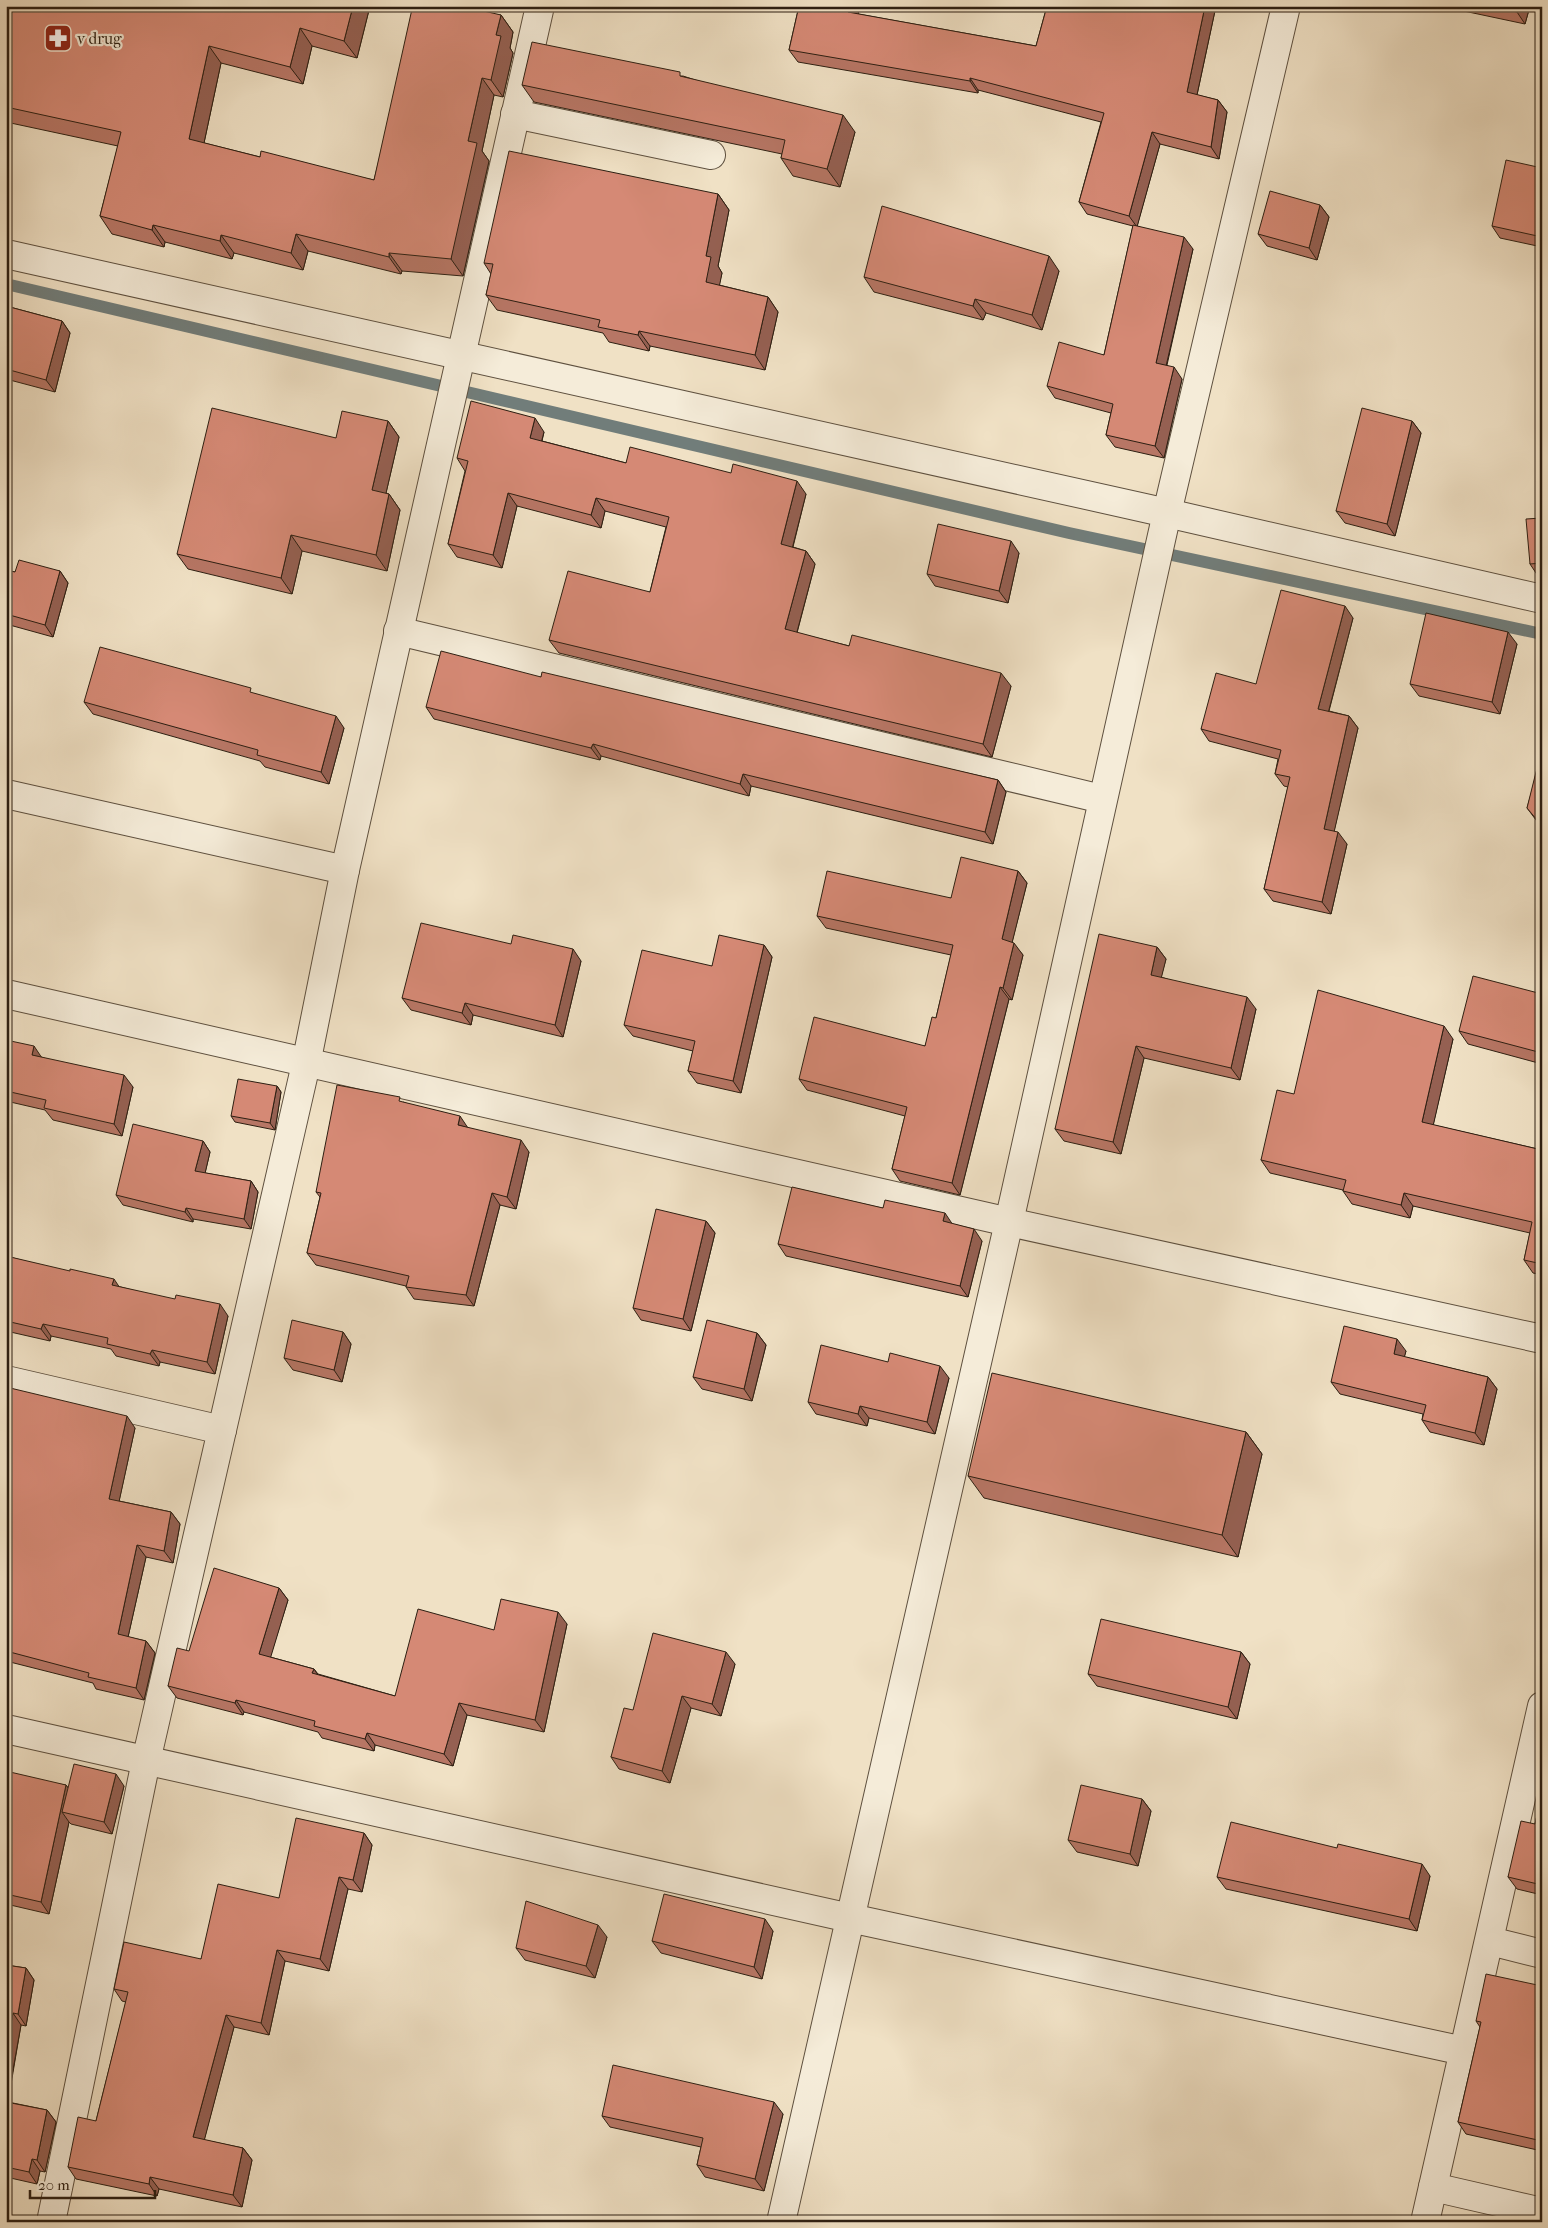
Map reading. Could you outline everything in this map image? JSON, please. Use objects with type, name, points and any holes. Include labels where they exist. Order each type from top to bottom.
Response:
[{"type":"street","points":[[51,2222],[146,1761],[306,1064],[345,870],[540,6]]},
{"type":"street","points":[[781,2222],[1009,1222],[1167,513],[1286,6]]},
{"type":"street","points":[[515,114],[712,155]]},
{"type":"street","points":[[6,254],[1167,513],[1542,599]]},
{"type":"street","points":[[398,631],[1102,799]]},
{"type":"street","points":[[6,794],[345,870]]},
{"type":"street","points":[[6,994],[306,1064],[1009,1222],[1542,1339]]},
{"type":"street","points":[[6,1380],[222,1430]]},
{"type":"street","points":[[1425,2222],[1542,1706]]},
{"type":"street","points":[[6,1729],[850,1918],[1464,2052]]},
{"type":"street","points":[[1490,1942],[1542,1954]]},
{"type":"street","points":[[1433,2187],[1542,2212]]},
{"type":"building","points":[[6,6],[353,6],[344,41],[300,28],[290,67],[209,46],[189,139],[260,157],[261,151],[374,180],[412,9],[417,10],[418,6],[462,6],[501,15],[496,35],[501,36],[491,80],[482,78],[468,141],[477,143],[451,259],[389,253],[389,257],[296,234],[291,253],[221,235],[220,241],[153,225],[152,230],[100,216],[121,132],[6,107]]},
{"type":"building","points":[[799,6],[849,6],[848,12],[1036,46],[1047,6],[1205,6],[1187,92],[1218,100],[1211,147],[1152,132],[1129,216],[1079,202],[1104,113],[970,78],[970,81],[789,50]]},
{"type":"building","points":[[1489,6],[1519,6],[1517,12]]},
{"type":"building","points":[[532,42],[680,72],[680,76],[843,115],[827,169],[781,158],[785,140],[522,85]]},
{"type":"building","points":[[509,151],[718,194],[706,256],[711,257],[706,282],[768,297],[755,355],[639,331],[638,335],[598,327],[600,320],[486,295],[493,264],[484,263]]},
{"type":"building","points":[[1506,160],[1542,168],[1542,237],[1492,226]]},
{"type":"building","points":[[1270,191],[1320,205],[1309,248],[1258,234]]},
{"type":"building","points":[[882,206],[1049,256],[1032,315],[975,299],[973,306],[864,277]]},
{"type":"building","points":[[1133,225],[1184,237],[1156,363],[1174,367],[1155,446],[1106,435],[1113,404],[1047,386],[1059,342],[1104,355]]},
{"type":"building","points":[[6,306],[62,321],[46,380],[6,369]]},
{"type":"building","points":[[471,401],[535,418],[530,438],[626,463],[630,447],[731,473],[733,464],[797,481],[781,544],[806,551],[785,629],[849,646],[852,635],[1001,673],[983,744],[549,640],[568,571],[650,592],[669,517],[596,498],[591,515],[508,493],[493,555],[448,544],[468,461],[457,458]]},
{"type":"building","points":[[212,408],[336,438],[342,411],[388,421],[372,490],[389,494],[376,555],[291,535],[281,578],[177,554]]},
{"type":"building","points":[[1362,408],[1412,421],[1387,524],[1336,511]]},
{"type":"building","points":[[1542,518],[1542,563],[1530,564],[1526,519]]},
{"type":"building","points":[[938,524],[1011,541],[999,591],[927,574]]},
{"type":"building","points":[[19,560],[60,571],[45,625],[6,614],[6,570],[15,572]]},
{"type":"building","points":[[1281,590],[1345,606],[1318,709],[1349,716],[1324,829],[1338,832],[1322,902],[1264,889],[1290,777],[1275,774],[1281,750],[1201,729],[1216,673],[1256,684]]},
{"type":"building","points":[[1426,613],[1508,632],[1492,702],[1410,684]]},
{"type":"building","points":[[100,647],[251,688],[250,692],[336,716],[321,772],[257,755],[258,750],[84,702]]},
{"type":"building","points":[[441,651],[541,677],[542,672],[998,780],[985,832],[743,774],[740,784],[593,744],[591,748],[426,707]]},
{"type":"building","points":[[1542,756],[1542,826],[1527,808]]},
{"type":"building","points":[[961,857],[1018,871],[1002,939],[1014,943],[1003,988],[1000,987],[952,1183],[892,1169],[907,1107],[799,1079],[814,1017],[925,1046],[932,1017],[936,1018],[953,945],[817,916],[827,871],[951,898]]},
{"type":"building","points":[[421,923],[511,944],[513,935],[573,949],[555,1025],[465,1003],[462,1013],[402,998]]},
{"type":"building","points":[[1099,934],[1157,947],[1151,975],[1247,997],[1231,1068],[1136,1046],[1113,1142],[1055,1129]]},
{"type":"building","points":[[719,935],[764,945],[733,1081],[688,1071],[695,1041],[624,1025],[642,950],[712,966]]},
{"type":"building","points":[[1473,976],[1542,994],[1542,1053],[1459,1031]]},
{"type":"building","points":[[1318,990],[1444,1026],[1422,1122],[1542,1150],[1542,1264],[1524,1260],[1532,1222],[1404,1193],[1401,1205],[1343,1191],[1346,1180],[1261,1160],[1277,1090],[1294,1094]]},
{"type":"building","points":[[6,1040],[34,1046],[32,1055],[124,1075],[114,1124],[44,1108],[46,1100],[6,1091]]},
{"type":"building","points":[[238,1079],[277,1086],[270,1123],[231,1116]]},
{"type":"building","points":[[337,1085],[400,1097],[399,1101],[460,1116],[458,1125],[521,1140],[507,1197],[492,1193],[466,1295],[406,1287],[409,1276],[307,1253],[321,1193],[316,1192]]},
{"type":"building","points":[[133,1124],[203,1141],[195,1171],[251,1181],[244,1219],[186,1208],[185,1212],[116,1195]]},
{"type":"building","points":[[792,1187],[883,1208],[885,1200],[945,1213],[943,1221],[974,1229],[960,1286],[778,1244]]},
{"type":"building","points":[[656,1209],[706,1221],[683,1319],[633,1308]]},
{"type":"building","points":[[6,1256],[114,1279],[112,1285],[175,1299],[176,1295],[220,1304],[207,1362],[152,1350],[150,1354],[107,1344],[108,1338],[43,1324],[41,1329],[6,1321]]},
{"type":"building","points":[[292,1320],[343,1332],[334,1370],[284,1358]]},
{"type":"building","points":[[707,1320],[757,1333],[744,1389],[693,1377]]},
{"type":"building","points":[[1344,1326],[1397,1339],[1394,1354],[1488,1377],[1475,1433],[1422,1420],[1426,1405],[1331,1382]]},
{"type":"building","points":[[821,1345],[888,1362],[890,1353],[940,1366],[927,1422],[860,1406],[858,1414],[808,1402]]},
{"type":"building","points":[[992,1373],[1246,1432],[1222,1535],[968,1476]]},
{"type":"building","points":[[6,1387],[127,1416],[109,1499],[171,1512],[164,1551],[137,1545],[118,1634],[146,1641],[136,1688],[88,1677],[89,1673],[6,1651]]},
{"type":"building","points":[[214,1568],[279,1588],[259,1654],[314,1669],[312,1673],[395,1696],[418,1609],[494,1630],[501,1599],[558,1612],[535,1720],[459,1703],[444,1754],[367,1733],[365,1739],[314,1726],[315,1721],[236,1700],[235,1703],[168,1686],[177,1648],[189,1651]]},
{"type":"building","points":[[1101,1619],[1241,1652],[1228,1707],[1088,1674]]},
{"type":"building","points":[[653,1633],[726,1652],[712,1704],[682,1696],[662,1771],[611,1757],[624,1708],[633,1710]]},
{"type":"building","points":[[74,1764],[116,1774],[104,1822],[62,1812]]},
{"type":"building","points":[[10,1772],[66,1785],[41,1902],[6,1894],[6,1777],[9,1777]]},
{"type":"building","points":[[1081,1785],[1142,1799],[1130,1854],[1068,1840]]},
{"type":"building","points":[[1542,1793],[1542,1885],[1508,1877],[1521,1821],[1535,1824]]},
{"type":"building","points":[[296,1818],[364,1833],[353,1880],[339,1877],[320,1959],[277,1950],[261,2023],[226,2015],[193,2137],[243,2148],[233,2195],[150,2177],[149,2184],[68,2167],[78,2117],[96,2121],[128,1992],[114,1989],[124,1942],[201,1959],[218,1884],[279,1898]]},
{"type":"building","points":[[1231,1822],[1337,1848],[1338,1844],[1422,1864],[1409,1919],[1217,1877]]},
{"type":"building","points":[[664,1894],[765,1919],[754,1967],[652,1941]]},
{"type":"building","points":[[526,1901],[598,1925],[586,1966],[516,1948]]},
{"type":"building","points":[[6,1965],[26,1968],[18,2014],[13,2013],[6,2050]]},
{"type":"building","points":[[1486,1974],[1542,1986],[1542,2141],[1458,2122],[1481,2022],[1476,2021]]},
{"type":"building","points":[[613,2065],[774,2102],[755,2179],[697,2165],[703,2138],[602,2116]]},
{"type":"building","points":[[6,2102],[47,2110],[37,2160],[32,2159],[29,2172],[6,2167]]},
{"type":"waterway","points":[[6,284],[1069,533],[1542,634]]},
{"type":"place","name":"v drug","points":[[58,38]]}]
